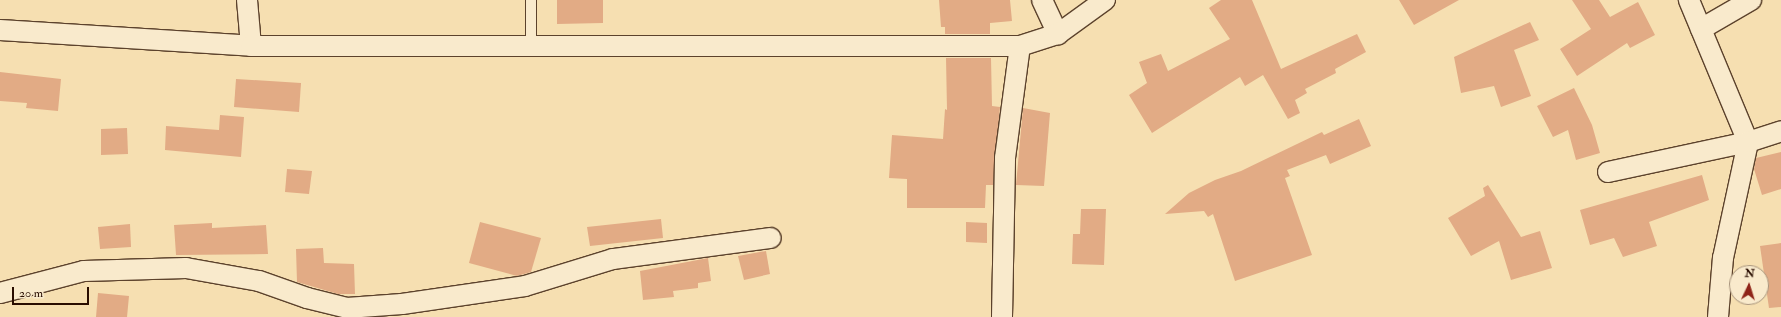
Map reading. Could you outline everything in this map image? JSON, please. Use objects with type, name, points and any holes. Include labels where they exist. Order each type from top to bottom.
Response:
[{"type":"street","points":[[247,0],[251,46]]},
{"type":"street","points":[[1042,0],[1058,34]]},
{"type":"street","points":[[0,30],[251,46],[1020,46],[1058,34],[1106,0]]},
{"type":"street","points":[[1689,0],[1748,142],[1723,258],[1718,317]]},
{"type":"street","points":[[1701,29],[1751,0]]},
{"type":"street","points":[[1002,317],[1005,158],[1020,46]]},
{"type":"street","points":[[1608,172],[1748,142],[1781,131]]},
{"type":"street","points":[[0,293],[84,271],[186,268],[259,281],[306,298],[347,308],[441,300],[525,286],[613,259],[771,238]]},
{"type":"lane","points":[[531,0],[531,46]]},
{"type":"building","points":[[557,0],[603,0],[603,23],[557,24]]},
{"type":"building","points":[[939,0],[1010,0],[1012,21],[990,23],[990,34],[945,34],[945,27],[941,27]]},
{"type":"building","points":[[1221,0],[1252,0],[1281,69],[1357,34],[1366,52],[1335,69],[1336,73],[1305,89],[1307,93],[1295,100],[1300,113],[1288,119],[1263,75],[1245,86],[1240,77],[1152,133],[1129,95],[1147,83],[1139,62],[1161,54],[1168,71],[1230,39],[1209,8]]},
{"type":"building","points":[[1399,0],[1459,0],[1414,25]]},
{"type":"building","points":[[1572,0],[1599,0],[1610,17],[1638,2],[1655,35],[1630,48],[1627,43],[1577,76],[1560,49],[1591,29]]},
{"type":"building","points":[[1530,22],[1539,40],[1514,50],[1531,96],[1501,107],[1494,86],[1461,93],[1454,57]]},
{"type":"building","points":[[946,58],[991,58],[992,106],[1000,107],[993,185],[986,185],[985,208],[907,208],[907,179],[889,178],[892,135],[943,139],[945,109],[947,110]]},
{"type":"building","points":[[0,72],[61,79],[58,111],[26,108],[27,103],[0,101]]},
{"type":"building","points":[[236,79],[301,83],[299,112],[234,107]]},
{"type":"building","points":[[1574,88],[1592,125],[1600,153],[1576,160],[1568,130],[1553,137],[1537,106]]},
{"type":"building","points":[[1023,108],[1050,113],[1044,186],[1016,185]]},
{"type":"building","points":[[220,115],[244,117],[241,157],[165,150],[166,126],[219,130]]},
{"type":"building","points":[[1359,119],[1371,146],[1330,164],[1326,155],[1287,170],[1290,176],[1285,178],[1312,255],[1235,281],[1213,214],[1208,217],[1204,211],[1165,214],[1189,193],[1215,180],[1241,171],[1322,132],[1324,135]]},
{"type":"building","points":[[127,128],[128,154],[101,155],[101,129]]},
{"type":"building","points":[[1781,152],[1781,189],[1762,195],[1754,169],[1756,158]]},
{"type":"building","points":[[287,169],[312,171],[309,194],[285,192]]},
{"type":"building","points":[[1702,175],[1709,200],[1649,222],[1657,246],[1623,257],[1614,238],[1590,245],[1580,210]]},
{"type":"building","points":[[1488,185],[1521,237],[1540,231],[1552,268],[1511,280],[1499,241],[1471,256],[1448,218],[1485,196],[1483,188]]},
{"type":"building","points":[[1081,209],[1106,209],[1104,265],[1072,264],[1073,234],[1080,234]]},
{"type":"building","points":[[661,219],[663,238],[590,246],[587,227]]},
{"type":"building","points":[[480,222],[541,238],[531,272],[517,276],[469,263]]},
{"type":"building","points":[[966,222],[987,223],[987,243],[966,242]]},
{"type":"building","points":[[212,223],[212,228],[266,225],[268,254],[176,255],[174,225]]},
{"type":"building","points":[[130,224],[131,247],[100,249],[98,227]]},
{"type":"building","points":[[1781,243],[1781,307],[1769,308],[1769,265],[1763,265],[1760,246]]},
{"type":"building","points":[[323,248],[324,263],[354,264],[355,294],[338,294],[297,282],[296,249]]},
{"type":"building","points":[[766,251],[770,274],[744,280],[738,256]]},
{"type":"building","points":[[708,258],[711,281],[698,283],[698,288],[673,291],[674,297],[643,300],[640,271]]},
{"type":"building","points":[[98,293],[129,296],[127,317],[96,317]]}]
